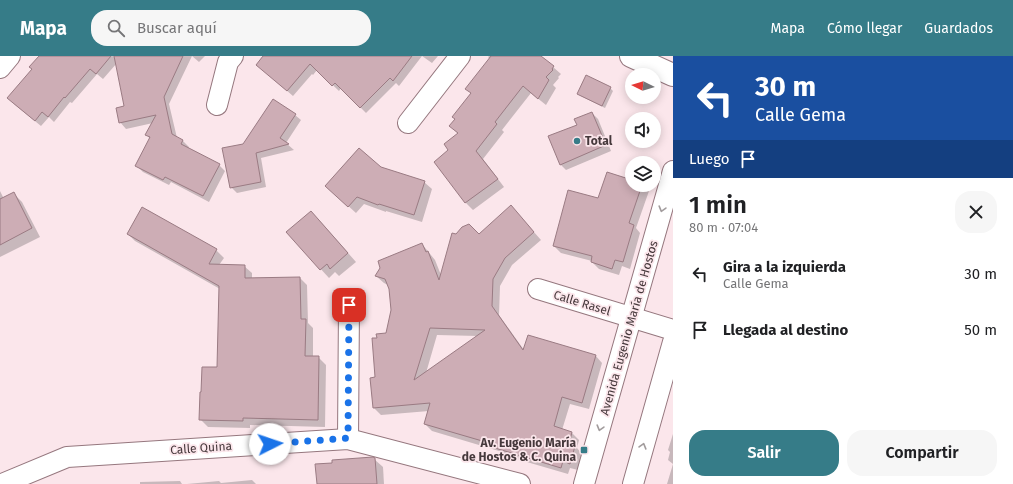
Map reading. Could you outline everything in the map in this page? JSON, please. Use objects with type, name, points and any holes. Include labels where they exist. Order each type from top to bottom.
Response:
[{"type":"street","points":[[0,68],[10,56]]},
{"type":"street","points":[[217,105],[228,62],[233,56]]},
{"type":"street","points":[[408,122],[460,56]]},
{"type":"street","points":[[631,56],[673,75]]},
{"type":"street","name":"Avenida Eugenio María de Hostos","points":[[584,484],[673,171]]},
{"type":"street","name":"Calle Rasel","points":[[538,289],[673,330]]},
{"type":"street","points":[[348,438],[349,305]]},
{"type":"street","points":[[633,484],[673,342]]},
{"type":"street","name":"Calle Quina","points":[[2,484],[66,457],[348,438],[520,484]]},
{"type":"building","points":[[39,56],[111,56],[96,74],[90,69],[48,117],[42,112],[35,121],[7,98],[32,69],[29,67]]},
{"type":"building","points":[[114,56],[183,56],[164,97],[172,134],[183,140],[181,144],[220,164],[203,196],[165,177],[163,180],[135,166],[150,137],[145,135],[156,115],[119,123],[116,108],[124,106]]},
{"type":"building","points":[[263,56],[412,56],[393,81],[390,78],[360,108],[335,83],[332,86],[310,64],[287,91],[256,65]]},
{"type":"building","points":[[491,56],[541,56],[554,66],[552,69],[553,70],[546,77],[549,80],[538,99],[523,86],[495,122],[497,124],[476,151],[498,179],[465,203],[434,162],[448,150],[444,144],[458,133],[449,126],[455,119],[452,117],[471,93],[465,89]]},
{"type":"building","points":[[586,75],[611,87],[602,106],[577,94]]},
{"type":"building","points":[[273,99],[296,114],[280,138],[289,144],[256,153],[261,182],[230,188],[222,148],[243,144]]},
{"type":"building","name":"Total","points":[[592,112],[606,145],[560,165],[548,136],[577,125],[574,119]]},
{"type":"building","points":[[359,148],[381,167],[425,181],[414,215],[379,204],[378,205],[357,197],[348,207],[325,186]]},
{"type":"building","points":[[607,172],[625,178],[625,192],[640,192],[629,223],[634,225],[623,262],[615,260],[612,269],[591,262],[592,256],[553,246],[568,190],[598,198]]},
{"type":"building","points":[[14,192],[32,228],[0,245],[0,199]]},
{"type":"building","points":[[511,205],[534,232],[505,258],[493,279],[492,306],[523,350],[528,335],[596,355],[582,403],[562,397],[554,426],[572,432],[569,444],[575,446],[570,464],[563,461],[561,468],[495,448],[496,445],[424,424],[430,403],[373,408],[370,378],[375,377],[372,338],[377,338],[376,334],[386,333],[391,310],[389,289],[385,279],[375,276],[380,268],[378,261],[422,243],[426,252],[428,251],[439,280],[452,233],[456,234],[462,227],[469,224],[479,234]],"holes":[[[430,328],[485,330],[414,380]]]},
{"type":"building","points":[[142,207],[217,249],[209,264],[245,265],[245,278],[300,277],[301,319],[306,319],[305,356],[319,356],[318,420],[243,418],[243,421],[199,420],[202,367],[217,367],[219,286],[127,234]]},
{"type":"building","points":[[311,211],[348,253],[330,269],[327,264],[320,270],[286,232]]},
{"type":"building","points":[[375,458],[377,484],[317,484],[315,464],[332,463],[332,460]]},
{"type":"place","name":"Total","points":[[577,141]]},
{"type":"place","name":"Av. Eugenio María de Hostos & C. Quina","points":[[584,450]]},
{"type":"route","points":[[270,444],[348,438],[349,305]]}]
